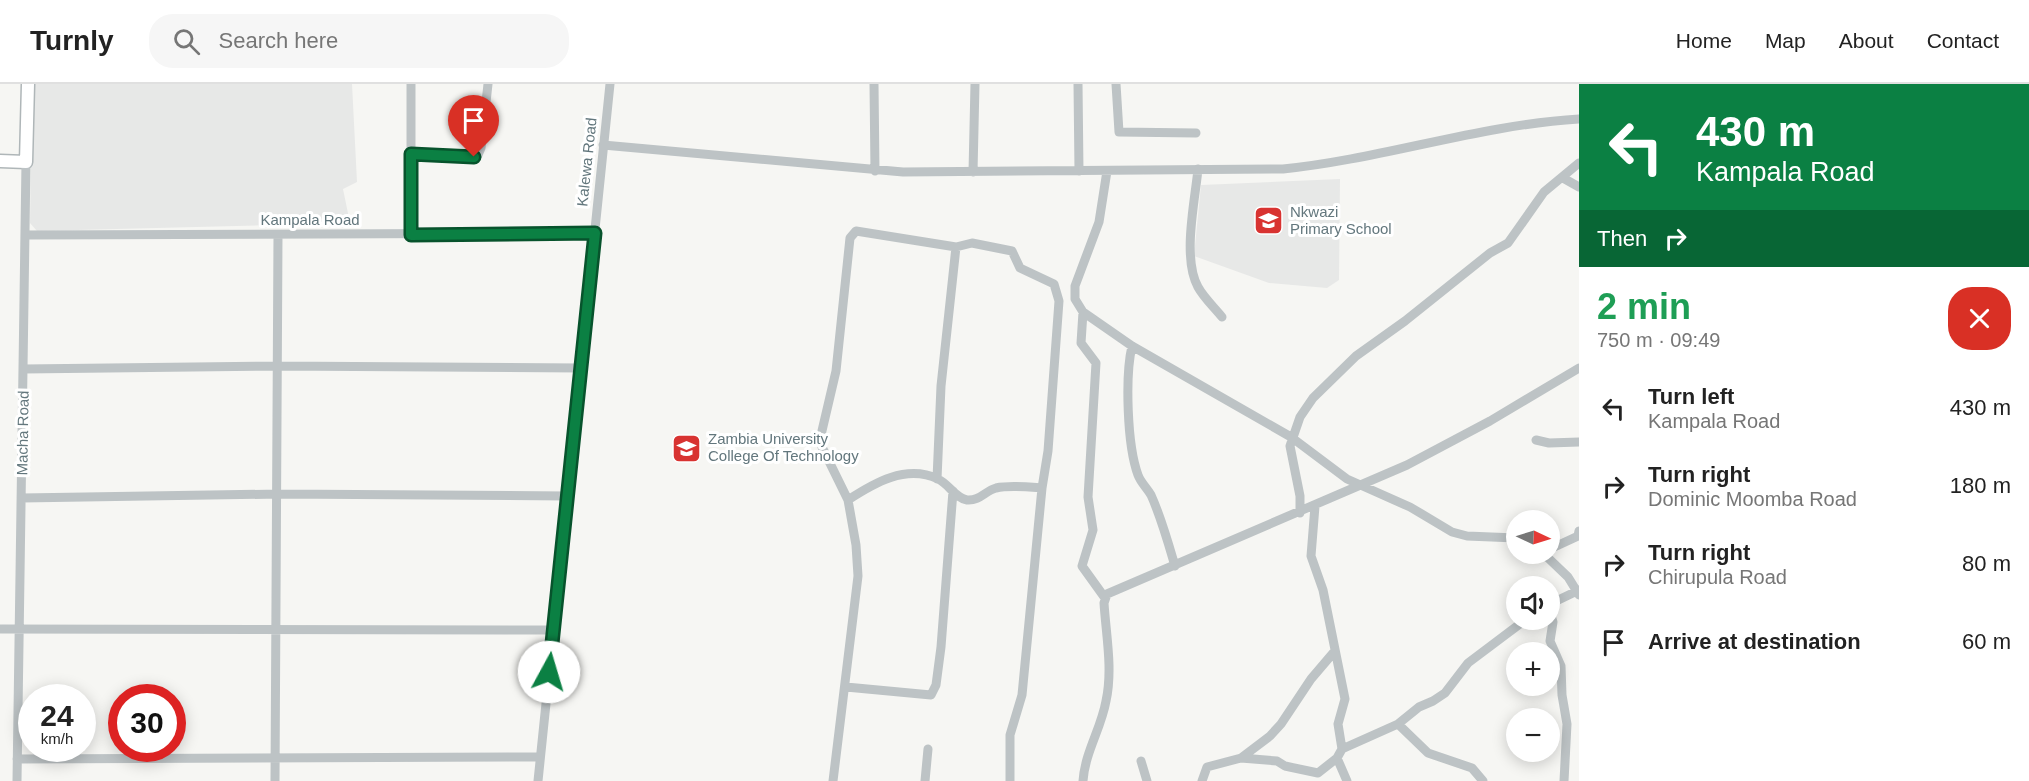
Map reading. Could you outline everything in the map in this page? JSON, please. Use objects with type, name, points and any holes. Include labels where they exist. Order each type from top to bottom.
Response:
[{"type":"main road","name":"Macha Road","points":[[26,162],[28,84]]},
{"type":"main road","points":[[0,161],[26,162]]},
{"type":"street","points":[[411,84],[411,235]]},
{"type":"street","points":[[411,154],[469,158],[478,155],[481,148],[488,84]]},
{"type":"street","name":"Kalewa Road","points":[[538,781],[610,84]]},
{"type":"street","points":[[874,84],[874,171]]},
{"type":"street","points":[[973,172],[975,84]]},
{"type":"street","points":[[1078,84],[1079,171]]},
{"type":"street","points":[[1116,84],[1119,132],[1196,133]]},
{"type":"street","points":[[603,145],[874,171],[1283,169],[1316,165],[1503,128],[1579,119]]},
{"type":"street","name":"Macha Road","points":[[17,781],[26,162]]},
{"type":"street","points":[[1300,513],[1300,496],[1290,457],[1291,436],[1306,408],[1325,384],[1356,356],[1405,321],[1490,253],[1508,243],[1544,192],[1579,163]]},
{"type":"street","points":[[1198,169],[1191,243],[1192,270],[1198,287],[1222,316]]},
{"type":"street","points":[[1107,171],[1101,216],[1075,286],[1077,304],[1083,312],[1132,346],[1291,436],[1347,479],[1410,507],[1452,532],[1467,536],[1506,538]]},
{"type":"street","points":[[1563,178],[1579,187]]},
{"type":"street","points":[[833,781],[858,576],[856,545],[848,500],[822,447],[820,435],[836,371],[850,238],[856,231],[956,247],[972,243],[1012,251],[1020,268],[1048,279],[1057,288],[1048,451],[1042,488],[1022,695],[1011,735],[1010,781]]},
{"type":"street","name":"Kampala Road","points":[[25,236],[595,233]]},
{"type":"street","points":[[275,781],[274,628],[279,494],[278,235]]},
{"type":"street","points":[[937,479],[941,386],[956,247]]},
{"type":"street","points":[[1083,312],[1081,343],[1096,363],[1088,497],[1093,530],[1082,566],[1105,598],[1107,695],[1087,753],[1083,781]]},
{"type":"street","points":[[1132,346],[1129,361],[1129,419],[1133,454],[1138,475],[1151,495],[1175,566]]},
{"type":"street","points":[[24,369],[277,366],[581,368]]},
{"type":"street","points":[[1105,598],[1113,590],[1175,566],[1361,486],[1481,426],[1579,368]]},
{"type":"street","points":[[1536,440],[1549,443],[1579,442]]},
{"type":"street","points":[[848,500],[870,485],[893,475],[909,474],[937,479],[961,499],[970,500],[982,497],[994,488],[1042,488]]},
{"type":"street","points":[[846,687],[931,695],[936,685],[942,637],[953,491]]},
{"type":"street","points":[[22,498],[279,494],[568,496]]},
{"type":"street","points":[[1315,506],[1311,556],[1323,590],[1334,652],[1344,688],[1345,699],[1338,724],[1339,753],[1347,781]]},
{"type":"street","points":[[1560,544],[1578,536],[1579,531]]},
{"type":"street","points":[[1554,564],[1568,577],[1578,592],[1560,600]]},
{"type":"street","points":[[0,629],[554,630]]},
{"type":"street","points":[[1202,781],[1207,767],[1241,758],[1277,761],[1285,766],[1319,777],[1339,753],[1398,724],[1445,693],[1468,663],[1512,630]]},
{"type":"street","points":[[1552,630],[1550,641],[1561,666],[1562,695],[1567,718],[1564,781]]},
{"type":"street","points":[[1241,758],[1281,724],[1311,679],[1334,652]]},
{"type":"street","points":[[1398,724],[1428,753],[1472,768],[1483,781]]},
{"type":"street","points":[[925,781],[928,749]]},
{"type":"street","points":[[17,759],[540,757]]},
{"type":"street","points":[[1141,761],[1147,781]]},
{"type":"shaded area","points":[[32,84],[352,84],[357,182],[343,189],[350,223],[37,231],[30,223]]},
{"type":"shaded area","name":"Nkwazi Primary School","points":[[1340,179],[1339,280],[1327,288],[1269,283],[1194,256],[1201,185]]},
{"type":"place","name":"Nkwazi Primary School","points":[[1269,221]]},
{"type":"place","name":"Zambia University College Of Technology","points":[[687,448]]},
{"type":"route","points":[[474,157],[411,154],[411,235],[595,233],[549,672]]}]
